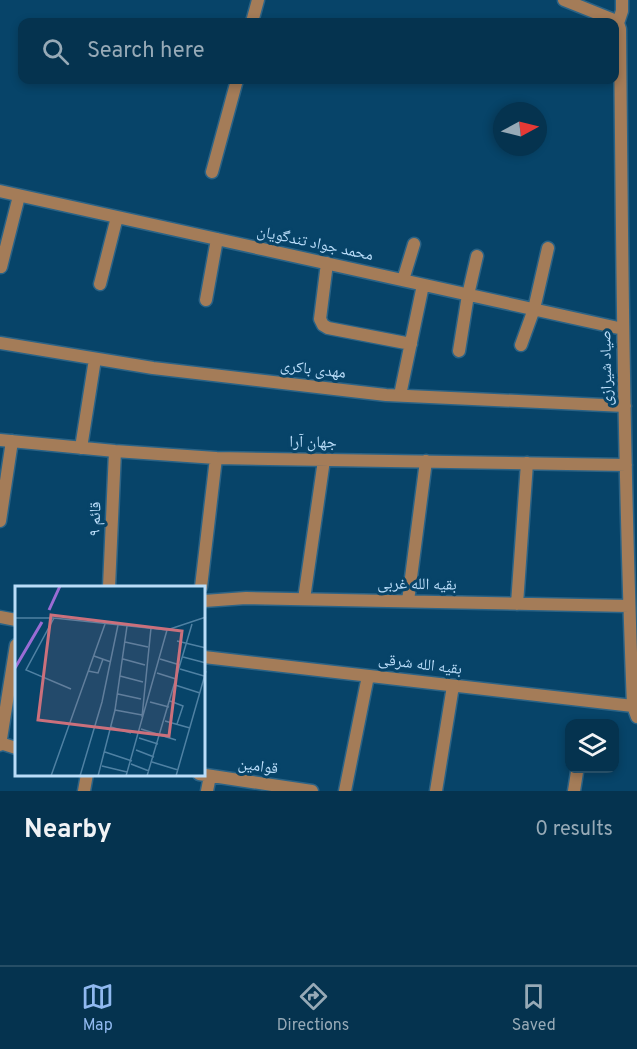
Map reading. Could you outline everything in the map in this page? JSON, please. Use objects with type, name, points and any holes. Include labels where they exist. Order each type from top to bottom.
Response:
[{"type":"street","points":[[253,18],[258,0]]},
{"type":"street","points":[[564,0],[607,18]]},
{"type":"street","name":"صیاد شیرازی","points":[[618,18],[622,11],[622,0]]},
{"type":"street","name":"صیاد شیرازی","points":[[619,27],[624,406],[633,587],[629,606],[635,711]]},
{"type":"street","points":[[212,172],[236,84]]},
{"type":"street","name":"محمد جواد تندگویان","points":[[0,191],[623,329]]},
{"type":"street","points":[[1,267],[19,196]]},
{"type":"street","points":[[100,284],[117,217]]},
{"type":"street","points":[[206,300],[217,239]]},
{"type":"street","points":[[403,280],[414,244]]},
{"type":"street","points":[[521,345],[534,309],[548,248]]},
{"type":"street","points":[[459,351],[477,256]]},
{"type":"street","points":[[327,264],[320,319],[322,325],[411,344]]},
{"type":"street","points":[[400,395],[423,285]]},
{"type":"street","name":"مهدی باکری","points":[[0,343],[153,368],[400,395],[624,406]]},
{"type":"street","points":[[81,448],[95,358]]},
{"type":"street","points":[[0,521],[6,440]]},
{"type":"street","name":"جهان آرا","points":[[6,440],[216,458],[626,465]]},
{"type":"street","name":"قائم ۹","points":[[109,586],[115,451]]},
{"type":"street","points":[[201,586],[216,458]]},
{"type":"street","points":[[304,599],[324,460]]},
{"type":"street","points":[[408,602],[426,461]]},
{"type":"street","points":[[517,604],[527,463]]},
{"type":"street","name":"بقیه الله غربی","points":[[206,601],[246,598],[629,606]]},
{"type":"street","points":[[0,617],[15,620]]},
{"type":"street","points":[[15,651],[0,744],[15,748]]},
{"type":"street","name":"بقیه الله شرقی","points":[[206,657],[453,686],[635,711]]},
{"type":"street","points":[[345,791],[368,676]]},
{"type":"street","points":[[436,791],[453,686]]},
{"type":"street","points":[[574,791],[577,773]]},
{"type":"street","name":"قوامین","points":[[206,775],[312,791]]},
{"type":"street","points":[[84,791],[87,776]]},
{"type":"street","points":[[205,776],[207,791]]}]
